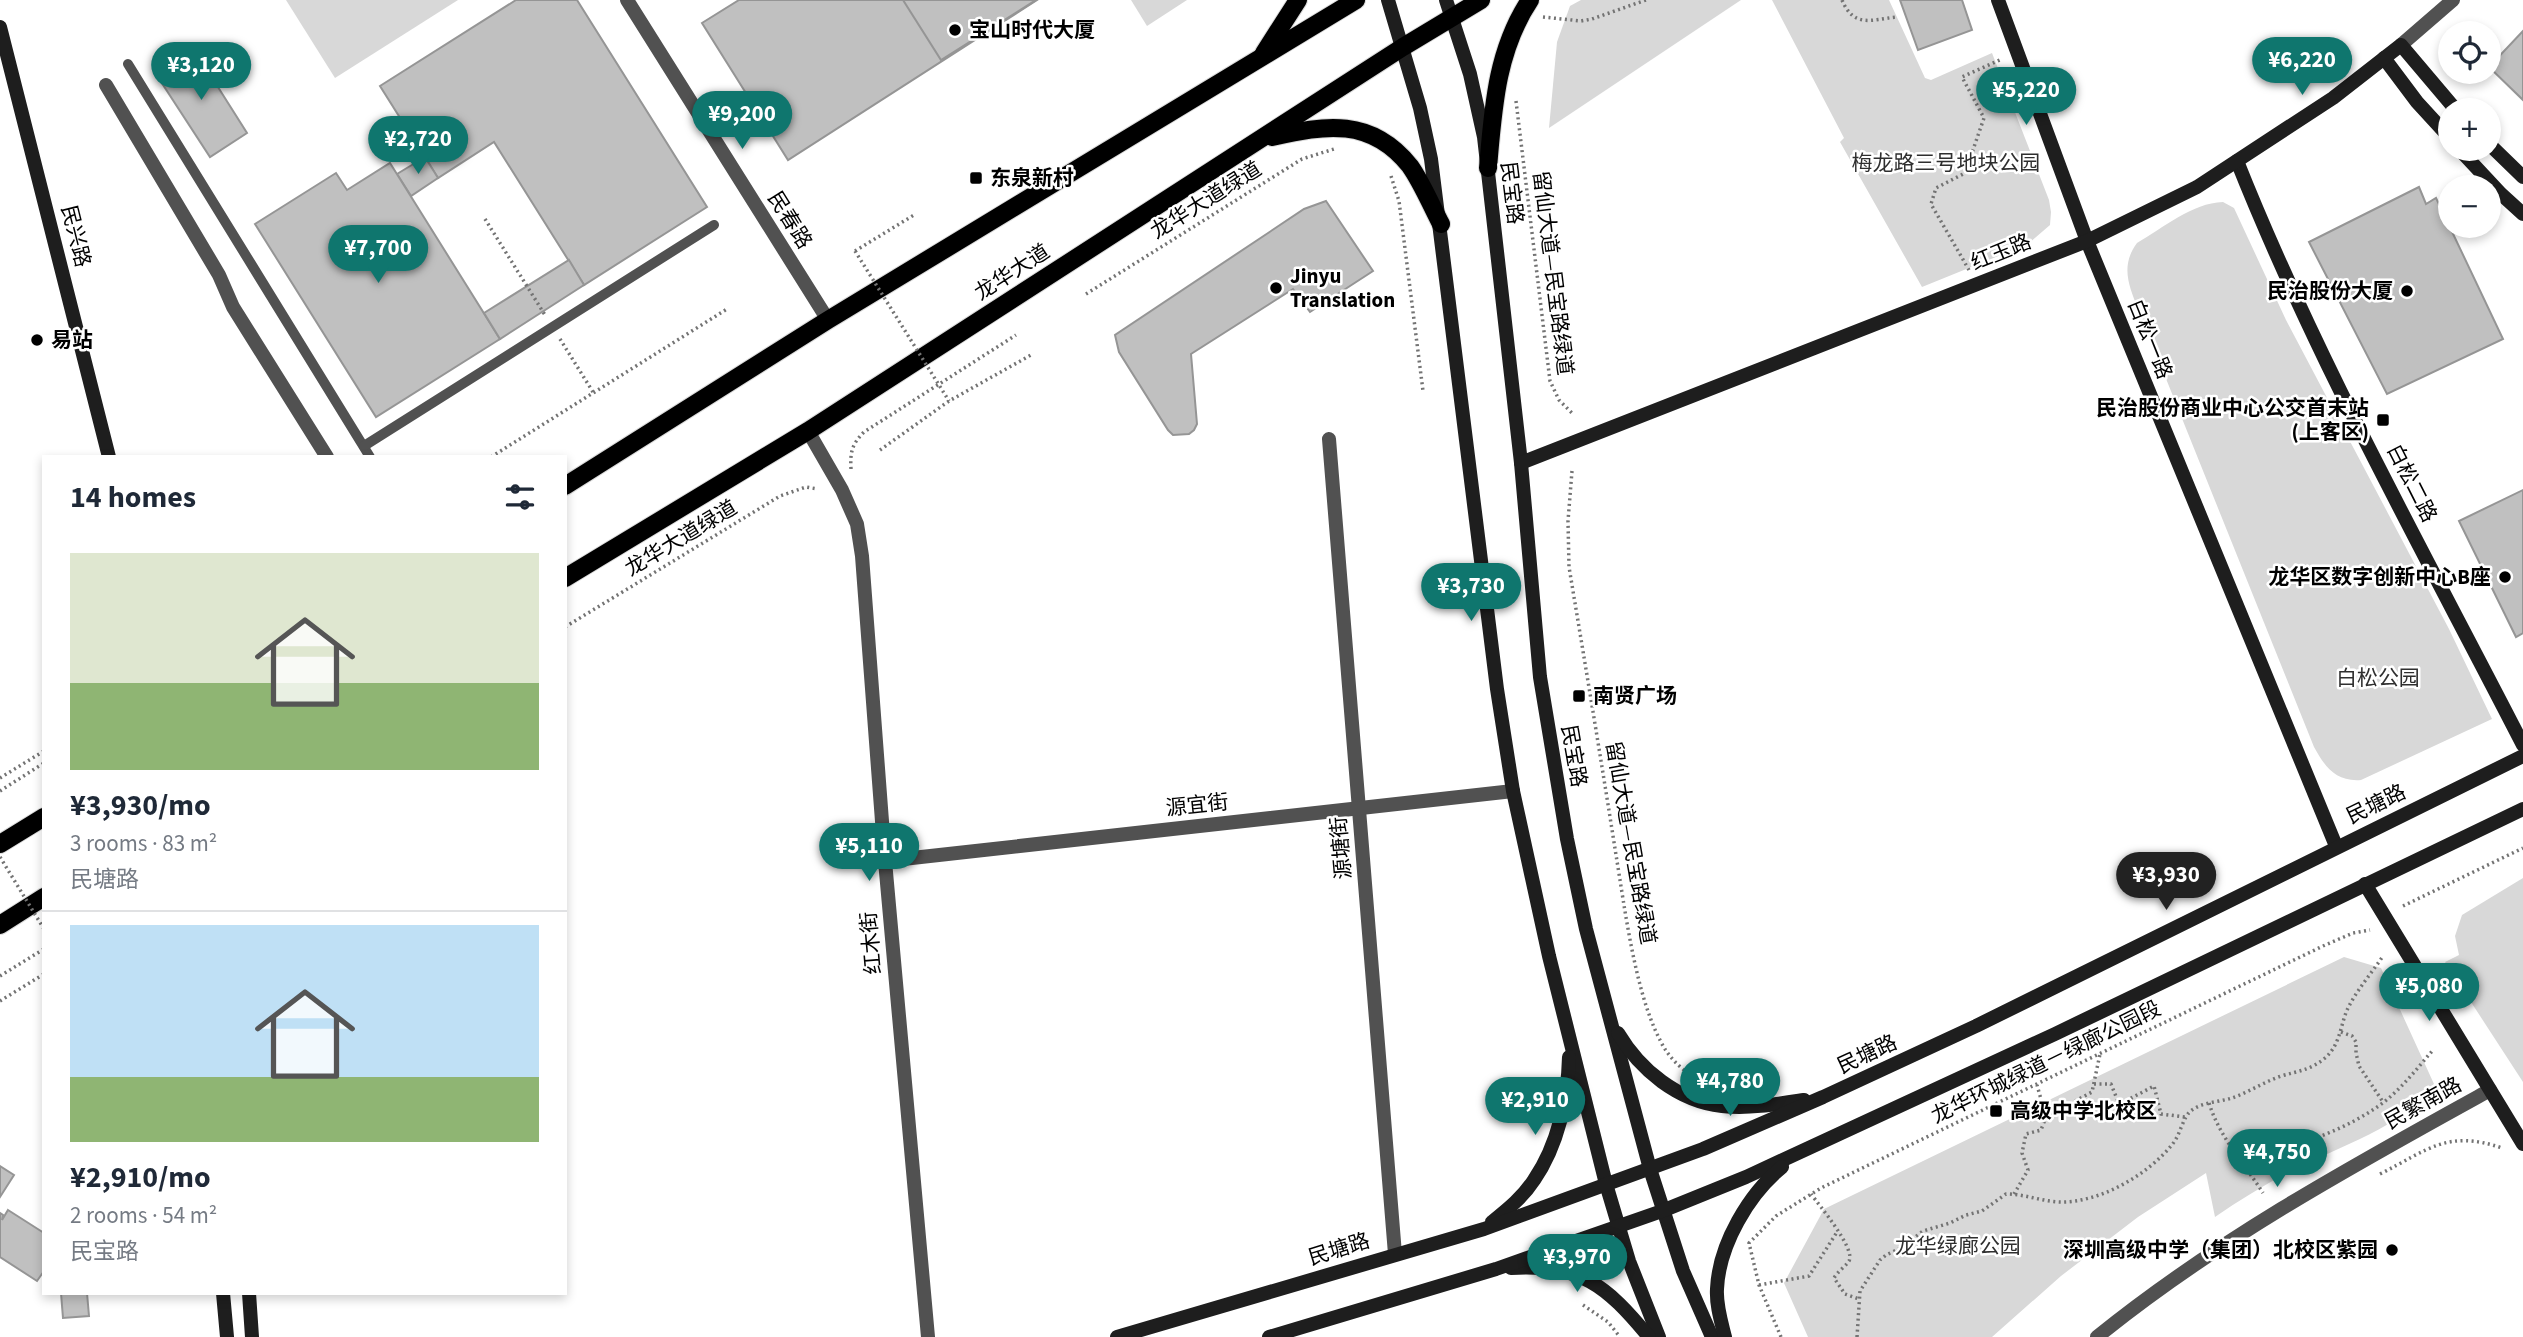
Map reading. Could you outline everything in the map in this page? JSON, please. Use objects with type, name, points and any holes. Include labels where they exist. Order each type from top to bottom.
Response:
[{"type":"main road","points":[[1260,58],[1298,0]]},
{"type":"main road","points":[[567,485],[828,320],[1356,0]]},
{"type":"main road","points":[[1388,0],[1420,108],[1431,159],[1495,675],[1513,791],[1549,956],[1606,1184],[1618,1226],[1659,1337]]},
{"type":"main road","name":"民宝路","points":[[1446,0],[1470,74],[1484,137],[1521,463],[1540,677],[1552,757],[1587,929],[1650,1169],[1683,1271],[1712,1337]]},
{"type":"main road","name":"龙华大道","points":[[567,577],[808,431],[1402,47],[1481,0]]},
{"type":"main road","points":[[1488,168],[1494,108],[1504,55],[1513,31],[1530,0]]},
{"type":"main road","name":"白松一路","points":[[1997,0],[2087,241],[2336,846]]},
{"type":"main road","name":"民兴路","points":[[0,27],[108,455]]},
{"type":"main road","points":[[2401,45],[2446,98]]},
{"type":"main road","name":"红玉路","points":[[1521,463],[2087,241],[2197,187],[2333,98],[2401,45]]},
{"type":"main road","points":[[2384,58],[2438,125]]},
{"type":"main road","points":[[1258,141],[1311,128],[1337,126],[1364,133],[1396,151],[1411,168],[1441,224]]},
{"type":"main road","points":[[2501,156],[2523,177]]},
{"type":"main road","name":"白松二路","points":[[2237,160],[2308,326],[2523,745]]},
{"type":"main road","points":[[2470,161],[2523,215]]},
{"type":"main road","name":"民塘路","points":[[1117,1337],[1483,1229],[1650,1169],[1823,1097],[1976,1026],[2523,756]]},
{"type":"main road","points":[[1269,1337],[1496,1269],[1662,1211],[1797,1154],[2523,809]]},
{"type":"main road","points":[[0,844],[42,818]]},
{"type":"main road","points":[[2365,884],[2523,1144]]},
{"type":"main road","points":[[0,925],[42,898]]},
{"type":"main road","points":[[1610,1021],[1636,1061],[1674,1089],[1705,1102],[1731,1107],[1772,1105],[1823,1097]]},
{"type":"main road","points":[[1483,1229],[1516,1202],[1535,1179],[1552,1144],[1568,1084],[1570,1038]]},
{"type":"main road","points":[[1725,1337],[1718,1310],[1717,1288],[1722,1259],[1753,1196],[1768,1178],[1797,1154]]},
{"type":"main road","points":[[1496,1269],[1559,1268],[1591,1281],[1613,1298],[1649,1337]]},
{"type":"main road","points":[[223,1295],[227,1337]]},
{"type":"main road","points":[[249,1295],[252,1337]]},
{"type":"street","name":"民春路","points":[[626,0],[828,320]]},
{"type":"street","name":"红玉路","points":[[2401,45],[2454,0]]},
{"type":"street","points":[[106,85],[219,275],[233,307],[326,455]]},
{"type":"street","name":"红木街","points":[[808,431],[842,489],[857,524],[862,556],[885,861],[928,1337]]},
{"type":"street","name":"源塘街","points":[[1329,439],[1395,1254]]},
{"type":"street","name":"源宜街","points":[[885,861],[1513,791]]},
{"type":"street","name":"民繁南路","points":[[2097,1337],[2181,1274],[2256,1223],[2325,1181],[2490,1090]]},
{"type":"lane","points":[[128,64],[369,455]]},
{"type":"lane","points":[[364,446],[715,225]]},
{"type":"path","points":[[1543,17],[1581,21],[1646,0]]},
{"type":"path","points":[[1842,0],[1851,17],[1859,20],[1896,17]]},
{"type":"path","points":[[1970,272],[1931,204],[1936,188],[1965,173],[1984,118],[1962,77],[2002,59]]},
{"type":"path","name":"留仙大道—民宝路绿道","points":[[1516,90],[1550,381],[1559,400],[1574,415]]},
{"type":"path","name":"龙华大道绿道","points":[[1086,294],[1302,159],[1344,148]]},
{"type":"path","points":[[1390,175],[1399,201],[1423,391]]},
{"type":"path","points":[[914,215],[855,251],[949,401]]},
{"type":"path","points":[[485,219],[593,393]]},
{"type":"path","points":[[494,455],[727,309]]},
{"type":"path","points":[[851,470],[850,453],[854,442],[864,432],[1016,335]]},
{"type":"path","points":[[880,450],[949,401],[1031,355]]},
{"type":"path","name":"留仙大道—民宝路绿道","points":[[1572,471],[1568,521],[1569,567],[1637,970],[1659,1040],[1681,1069],[1695,1078]]},
{"type":"path","name":"龙华大道绿道","points":[[567,626],[780,496],[806,487],[818,489]]},
{"type":"path","points":[[0,778],[42,752]]},
{"type":"path","points":[[0,791],[42,764]]},
{"type":"path","points":[[2403,906],[2523,848]]},
{"type":"path","points":[[0,857],[42,926]]},
{"type":"path","name":"龙华环城绿道－绿廊公园段","points":[[1759,1285],[1749,1243],[1776,1216],[1811,1194],[2323,946],[2353,933],[2370,930]]},
{"type":"path","points":[[0,976],[42,950]]},
{"type":"path","points":[[1857,1337],[1859,1299],[1866,1280],[1886,1255],[1901,1248],[1923,1231],[1950,1223],[1966,1214],[1982,1212],[2006,1194],[2060,1202],[2094,1196],[2114,1189],[2154,1163],[2172,1146],[2182,1130],[2185,1116],[2190,1111],[2312,1068],[2327,1056],[2337,1042],[2355,996],[2383,956]]},
{"type":"path","points":[[0,1002],[42,975]]},
{"type":"path","points":[[2341,1032],[2352,1036],[2357,1042],[2359,1066],[2383,1102]]},
{"type":"path","points":[[2247,1168],[2273,1154],[2346,1124],[2383,1102],[2396,1092],[2433,1050]]},
{"type":"path","points":[[2046,1117],[2092,1092],[2100,1053]]},
{"type":"path","points":[[2014,1194],[2028,1170],[2022,1153],[2026,1135],[2041,1130],[2046,1117],[2037,1084]]},
{"type":"path","points":[[2094,1084],[2111,1084],[2117,1099],[2122,1103],[2154,1086],[2161,1114],[2185,1116]]},
{"type":"path","points":[[2209,1103],[2222,1136],[2263,1194]]},
{"type":"path","points":[[2370,1180],[2441,1143],[2470,1139],[2502,1148]]},
{"type":"path","points":[[1811,1194],[1847,1246],[1850,1258],[1834,1278],[1846,1294],[1859,1299]]},
{"type":"path","points":[[1781,1337],[1759,1285],[1809,1276],[1838,1231]]},
{"type":"path","points":[[1584,1305],[1608,1322],[1620,1337]]},
{"type":"green space","points":[[286,0],[458,0],[335,78]]},
{"type":"green space","points":[[1131,0],[1187,0],[1147,26]]},
{"type":"green space","points":[[1581,0],[1741,0],[1549,128],[1557,42],[1570,6]]},
{"type":"green space","name":"梅龙路三号地块公园","points":[[1772,0],[1889,0],[1925,78],[1931,80],[1992,53],[2049,200],[2050,225],[2028,244],[1922,287],[1840,142],[1844,138]]},
{"type":"green space","name":"白松公园","points":[[2223,202],[2234,208],[2286,320],[2449,629],[2492,719],[2361,780],[2352,780],[2332,772],[2314,747],[2129,284],[2127,268],[2137,243],[2189,211],[2211,203]]},
{"type":"green space","points":[[2523,878],[2523,1082],[2445,962],[2459,955],[2455,936],[2462,915]]},
{"type":"green space","name":"龙华绿廊公园","points":[[2344,957],[2381,968],[2434,1084],[2405,1113],[2369,1134],[2283,1175],[2215,1217],[2206,1173],[2138,1217],[2061,1276],[1992,1337],[1808,1337],[1784,1283],[1824,1209]]},
{"type":"building","points":[[516,0],[577,0],[707,207],[584,285],[494,142],[438,178],[380,86]]},
{"type":"building","points":[[739,0],[1037,0],[788,160],[702,23]]},
{"type":"building","name":"宝山时代大厦","points":[[903,0],[1036,0],[941,60]]},
{"type":"building","points":[[1900,0],[1962,0],[1972,30],[1918,50]]},
{"type":"building","points":[[2523,31],[2523,100],[2501,79],[2501,54]]},
{"type":"building","points":[[192,46],[247,133],[210,157],[154,71]]},
{"type":"building","points":[[425,157],[438,178],[411,196],[397,174]]},
{"type":"building","points":[[390,163],[500,339],[376,417],[255,224],[336,173],[347,190]]},
{"type":"building","name":"民治股份大厦","points":[[2419,187],[2426,204],[2436,198],[2438,238],[2455,238],[2503,339],[2387,394],[2309,242]]},
{"type":"building","points":[[1326,201],[1373,271],[1310,312],[1293,289],[1191,354],[1197,424],[1189,434],[1173,435],[1119,352],[1115,335],[1304,209]]},
{"type":"building","points":[[569,260],[584,285],[500,339],[484,313]]},
{"type":"building","name":"龙华区数字创新中心B座","points":[[2523,490],[2523,633],[2516,637],[2459,521]]},
{"type":"building","points":[[0,1166],[14,1175],[0,1197]]},
{"type":"building","points":[[8,1210],[42,1232],[42,1274],[37,1281],[0,1257],[0,1213],[3,1215],[2,1220]]},
{"type":"building","points":[[61,1295],[87,1295],[89,1316],[63,1318]]},
{"type":"place","name":"宝山时代大厦","points":[[955,30]]},
{"type":"place","name":"东泉新村","points":[[976,178]]},
{"type":"place","name":"Jinyu Translation","points":[[1276,288]]},
{"type":"place","name":"民治股份大厦","points":[[2407,291]]},
{"type":"place","name":"易站","points":[[37,340]]},
{"type":"place","name":"民治股份商业中心公交首末站 (上客区)","points":[[2383,420]]},
{"type":"place","name":"龙华区数字创新中心B座","points":[[2505,577]]},
{"type":"place","name":"南贤广场","points":[[1579,696]]},
{"type":"place","name":"高级中学北校区","points":[[1996,1111]]},
{"type":"place","name":"深圳高级中学（集团）北校区紫园","points":[[2392,1250]]}]
